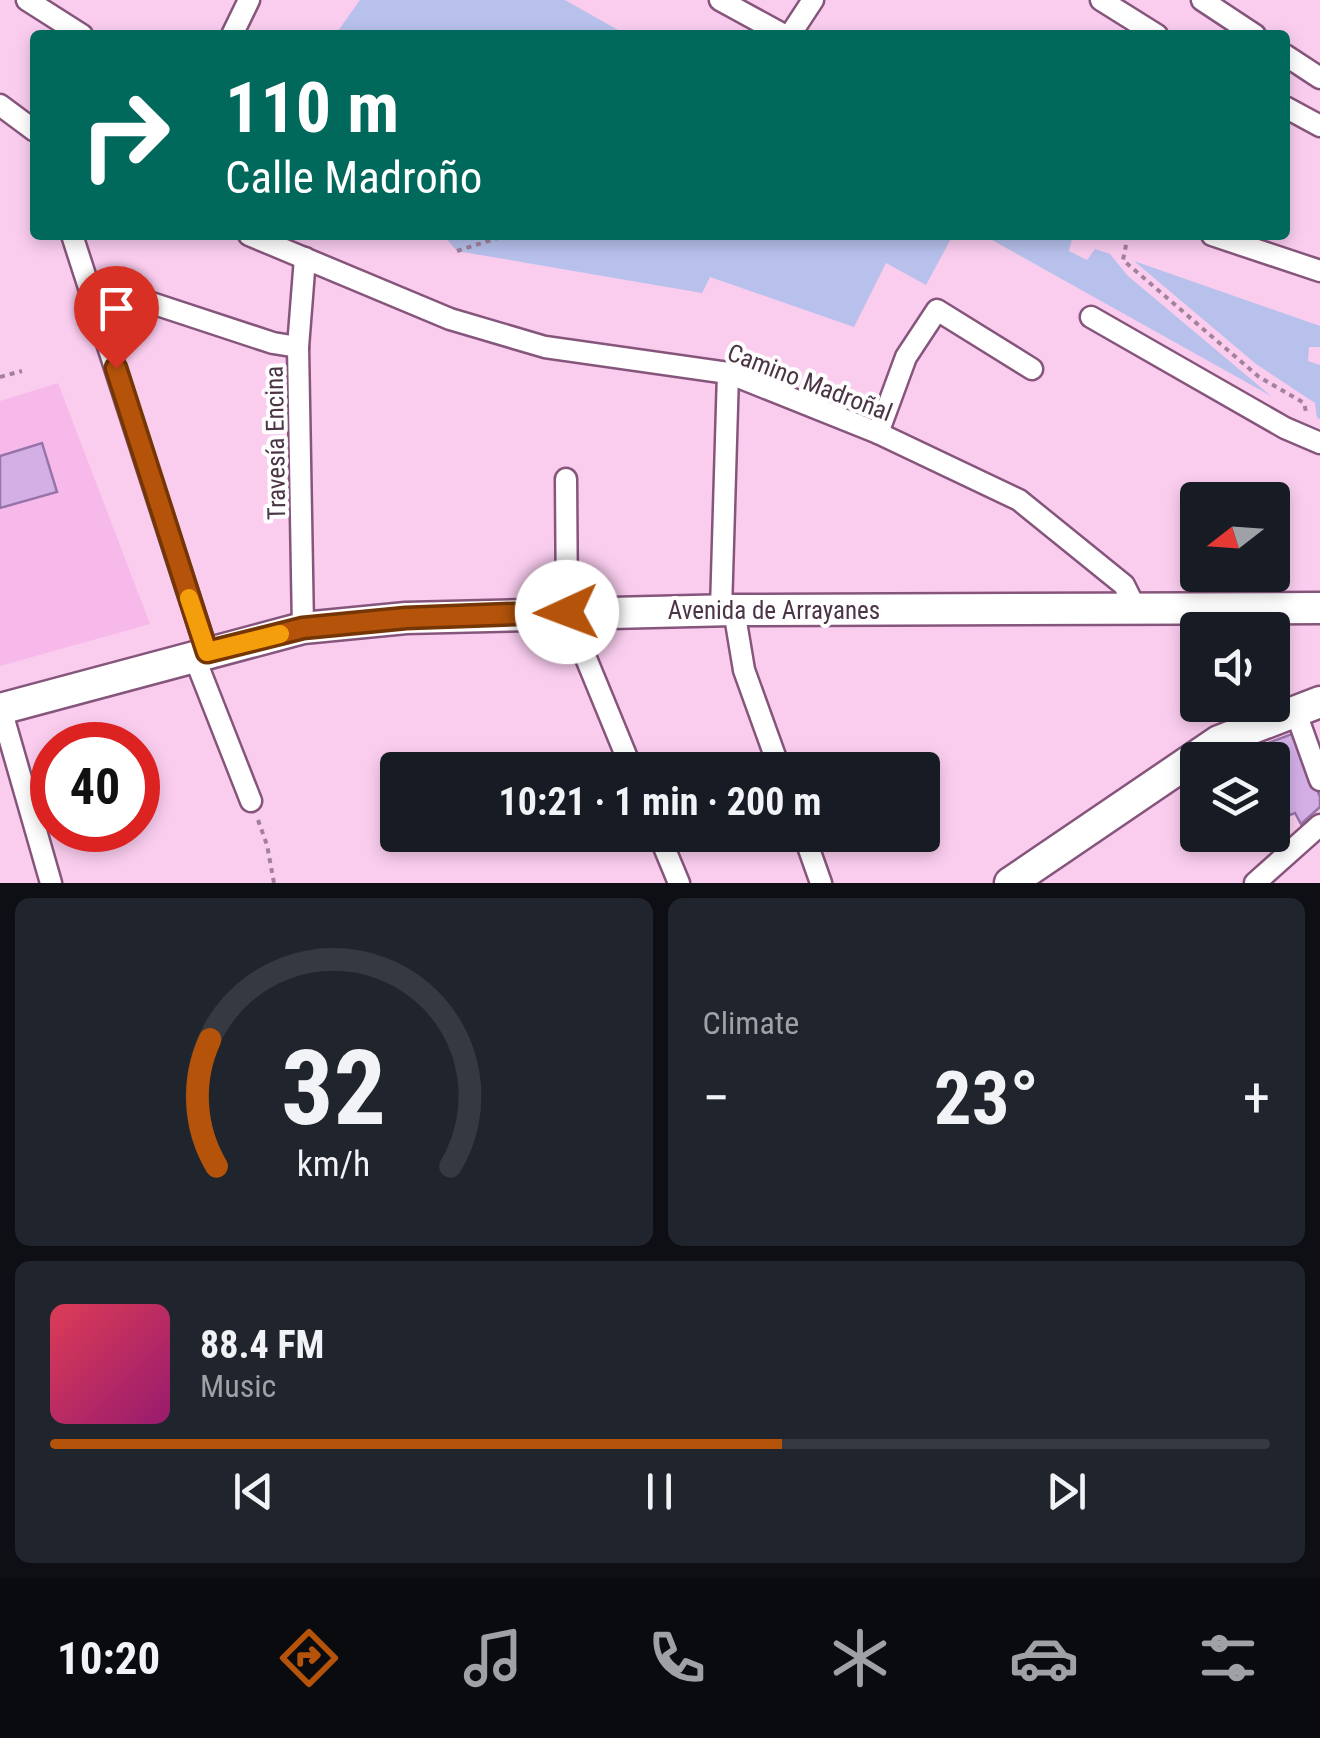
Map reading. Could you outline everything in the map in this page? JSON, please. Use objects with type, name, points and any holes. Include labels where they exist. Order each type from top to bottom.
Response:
[{"type":"street","points":[[27,0],[74,30]]},
{"type":"street","points":[[234,30],[249,0]]},
{"type":"street","points":[[720,0],[777,30]]},
{"type":"street","points":[[791,30],[813,0]]},
{"type":"street","points":[[1101,0],[1149,30]]},
{"type":"street","points":[[1202,0],[1247,30]]},
{"type":"street","points":[[1290,58],[1320,78]]},
{"type":"street","points":[[0,105],[30,127]]},
{"type":"street","points":[[1290,109],[1320,126]]},
{"type":"street","points":[[74,240],[200,654],[251,801]]},
{"type":"street","name":"Camino Madroñal","points":[[261,240],[450,320],[545,347],[728,373],[878,433],[1018,500],[1124,584],[1136,609]]},
{"type":"street","points":[[1227,240],[1320,271]]},
{"type":"street","name":"Travesía Encina","points":[[303,628],[298,347],[305,258]]},
{"type":"street","points":[[92,296],[115,290],[273,343],[298,347]]},
{"type":"street","points":[[878,433],[906,357],[936,310],[1032,368]]},
{"type":"street","points":[[1091,317],[1313,440]]},
{"type":"street","points":[[728,373],[727,610],[774,752]]},
{"type":"street","points":[[566,478],[567,612],[625,752]]},
{"type":"street","name":"Avenida de Arrayanes","points":[[1,709],[303,628],[406,618],[727,610],[1320,608]]},
{"type":"street","points":[[1010,883],[1219,742],[1307,706],[1320,780]]},
{"type":"street","points":[[1,709],[51,883]]},
{"type":"street","points":[[1255,883],[1320,825]]},
{"type":"street","points":[[666,852],[679,883]]},
{"type":"street","points":[[810,852],[821,883]]},
{"type":"path","points":[[457,251],[491,240]]},
{"type":"path","points":[[1127,240],[1123,260],[1260,376],[1304,403],[1313,440]]},
{"type":"path","points":[[0,377],[22,371]]},
{"type":"path","points":[[251,801],[267,845],[274,883]]},
{"type":"shaded area","points":[[360,0],[565,0],[618,30],[339,30]]},
{"type":"shaded area","points":[[447,240],[950,240],[926,285],[886,263],[854,327],[710,277],[702,293],[457,251]]},
{"type":"shaded area","points":[[992,240],[1072,240],[1069,251],[1087,260],[1095,249],[1110,254],[1128,276],[1271,396]]},
{"type":"shaded area","points":[[1134,261],[1320,326],[1320,347],[1309,347],[1308,361],[1320,365],[1320,419],[1315,403],[1256,364]]},
{"type":"shaded area","points":[[58,383],[150,624],[0,666],[0,401]]},
{"type":"building","points":[[42,443],[57,492],[0,508],[0,456]]},
{"type":"building","points":[[1297,732],[1320,797],[1320,807],[1301,824],[1295,813],[1290,815],[1290,742],[1271,742]]},
{"type":"slow traffic","points":[[189,598],[207,652],[280,634]]},
{"type":"route","points":[[116,368],[207,652],[303,628],[406,618],[567,612]]}]
